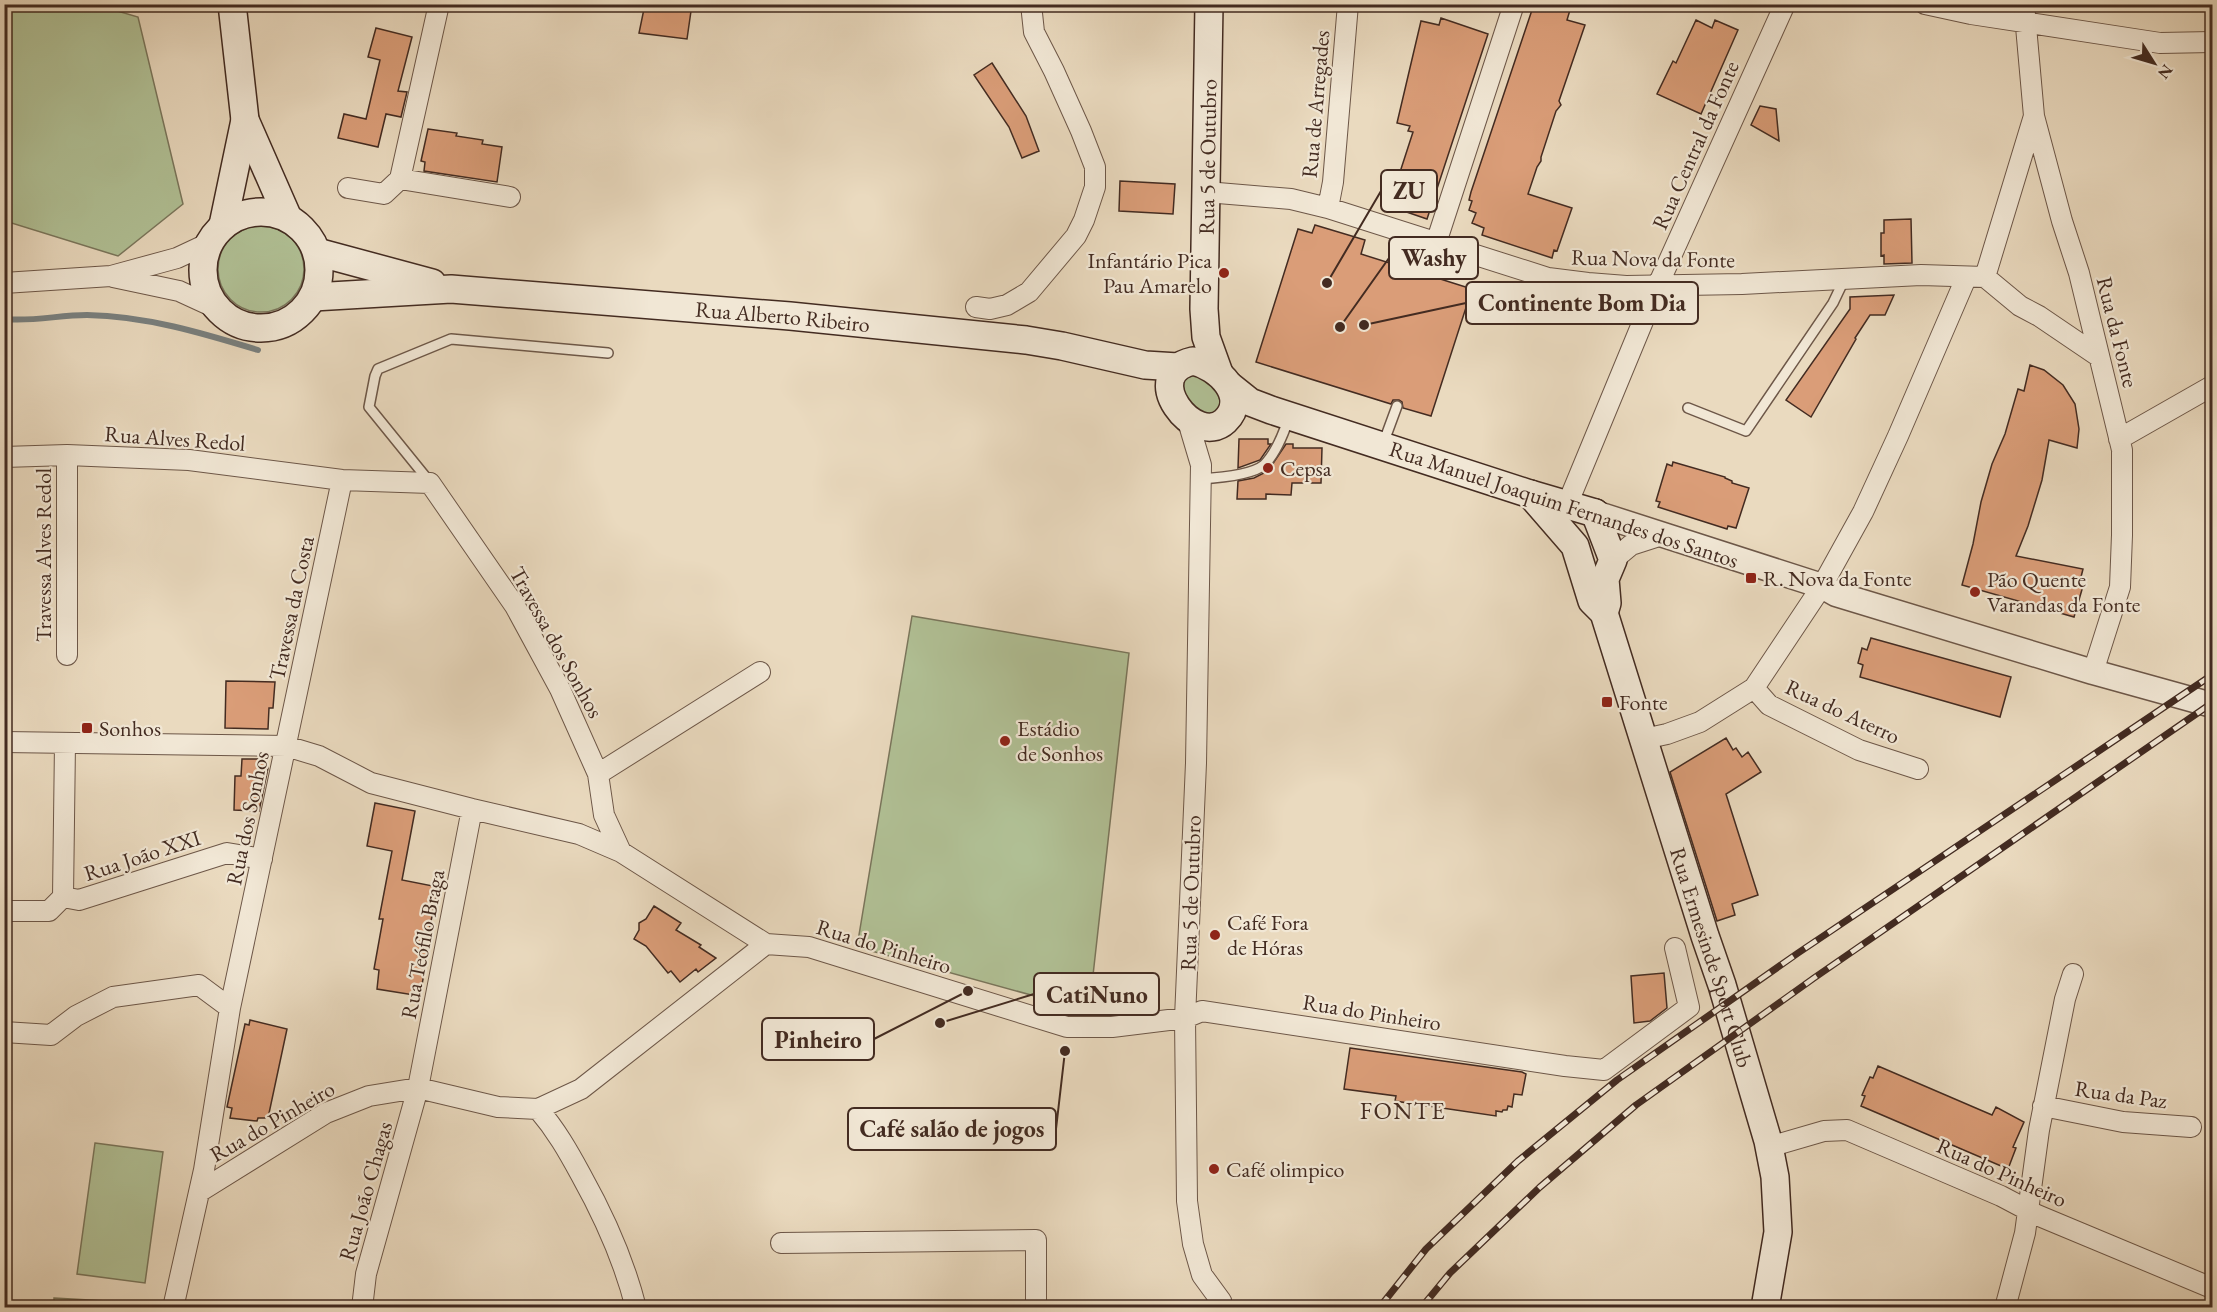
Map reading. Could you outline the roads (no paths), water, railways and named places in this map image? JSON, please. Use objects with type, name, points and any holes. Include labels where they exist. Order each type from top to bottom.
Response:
[{"type":"main road","points":[[232,4],[245,120],[288,218]]},
{"type":"main road","name":"Rua 5 de Outubro","points":[[1209,4],[1204,309],[1208,343],[1225,380]]},
{"type":"main road","points":[[216,234],[238,216],[255,211],[272,212],[301,226],[311,238],[320,267],[313,297],[302,312],[286,323],[268,328],[248,327],[230,320],[216,308],[207,293],[202,276],[203,259],[216,234],[245,120]]},
{"type":"main road","name":"Rua Alberto Ribeiro","points":[[317,252],[451,289]]},
{"type":"main road","name":"Rua Alberto Ribeiro","points":[[313,297],[451,289],[790,316],[1026,340],[1152,366],[1181,365]]},
{"type":"main road","name":"Rua 5 de Outubro","points":[[1181,365],[1195,345],[1204,309]]},
{"type":"main road","name":"Rua Alberto Ribeiro","points":[[1113,359],[1153,382],[1182,412]]},
{"type":"main road","points":[[1226,419],[1234,400],[1225,380],[1205,364],[1193,361],[1181,365],[1170,378],[1169,391],[1182,412],[1199,426],[1209,427],[1251,410],[1280,413]]},
{"type":"main road","name":"Rua Manuel Joaquim Fernandes dos Santos","points":[[1225,380],[1250,402],[1280,413],[1595,513]]},
{"type":"main road","name":"Rua Ermesinde Sport Club","points":[[1530,494],[1575,546],[1592,601],[1604,613],[1722,985],[1769,1147],[1775,1177],[1778,1232],[1765,1308]]},
{"type":"main road","points":[[1575,546],[1595,513]]},
{"type":"main road","points":[[1595,513],[1613,560]]},
{"type":"main road","name":"Rua Ermesinde Sport Club","points":[[1604,613],[1607,603],[1605,579],[1613,560]]},
{"type":"street","points":[[348,188],[384,194],[400,179],[439,4]]},
{"type":"street","points":[[976,307],[990,309],[1007,305],[1029,292],[1076,236],[1095,187],[1095,167],[1054,71],[1034,32],[1031,4]]},
{"type":"street","name":"Rua de Arregades","points":[[1328,208],[1333,182],[1348,4]]},
{"type":"street","points":[[1436,243],[1514,4]]},
{"type":"street","name":"Rua Central da Fonte","points":[[1567,505],[1658,285],[1785,4]]},
{"type":"street","points":[[1925,4],[2025,13],[2160,43],[2212,42]]},
{"type":"street","name":"Rua da Fonte","points":[[2025,13],[2034,116],[2062,221],[2079,273],[2122,450],[2120,588],[2093,672]]},
{"type":"street","points":[[1644,739],[1667,734],[1700,722],[1754,688],[1822,586],[1863,512],[1976,278],[2034,116]]},
{"type":"street","points":[[400,179],[510,197]]},
{"type":"street","name":"Rua Nova da Fonte","points":[[1206,192],[1291,199],[1328,208],[1548,278],[1616,285],[1844,280],[1921,275],[1976,278]]},
{"type":"street","points":[[4,283],[111,276],[177,258],[216,234]]},
{"type":"street","points":[[111,276],[179,291],[216,308]]},
{"type":"street","points":[[1976,278],[2039,316],[2098,356]]},
{"type":"street","points":[[2119,439],[2212,386]]},
{"type":"street","name":"Rua 5 de Outubro","points":[[1182,412],[1200,472]]},
{"type":"street","name":"Rua 5 de Outubro","points":[[1223,1305],[1202,1275],[1193,1244],[1187,1201],[1185,1018],[1196,763],[1200,472],[1207,441],[1226,419]]},
{"type":"street","name":"Rua Alves Redol","points":[[4,457],[67,455],[189,460],[342,480]]},
{"type":"street","name":"Travessa Alves Redol","points":[[67,455],[67,655]]},
{"type":"street","points":[[342,480],[430,483]]},
{"type":"street","name":"Travessa da Costa","points":[[286,746],[342,480]]},
{"type":"street","name":"Travessa dos Sonhos","points":[[430,483],[515,606],[560,689],[598,774],[604,815],[621,852]]},
{"type":"street","name":"Rua Manuel Joaquim Fernandes dos Santos","points":[[1595,513],[1822,586],[1836,594],[2093,672],[2212,705]]},
{"type":"street","points":[[1613,560],[1630,545],[1662,535]]},
{"type":"street","points":[[598,774],[760,672]]},
{"type":"street","name":"Rua do Aterro","points":[[1754,688],[1769,705],[1859,750],[1918,770]]},
{"type":"street","points":[[4,742],[286,746]]},
{"type":"street","points":[[63,897],[65,743]]},
{"type":"street","name":"Rua dos Sonhos","points":[[173,1308],[204,1170],[230,1008],[286,746],[319,756],[371,783],[579,834],[621,852],[766,944]]},
{"type":"street","name":"Rua Teófilo Braga","points":[[418,1088],[472,809]]},
{"type":"street","name":"Rua João XXI","points":[[4,911],[50,911],[63,897],[79,900],[227,853],[262,859]]},
{"type":"street","name":"Rua do Pinheiro","points":[[199,1192],[326,1113],[369,1096],[418,1088],[498,1107],[538,1109],[581,1089],[766,944],[809,947],[1067,1027],[1112,1027],[1185,1018],[1202,1011],[1604,1070],[1689,1007],[1676,948]]},
{"type":"street","points":[[2005,1308],[2025,1233],[2043,1106],[2065,999],[2073,974]]},
{"type":"street","points":[[4,1032],[51,1035],[76,1016],[113,998],[199,985],[230,1008]]},
{"type":"street","name":"Rua João Chagas","points":[[362,1308],[366,1274],[418,1088]]},
{"type":"street","name":"Rua da Paz","points":[[2043,1106],[2122,1122],[2191,1127]]},
{"type":"street","points":[[538,1109],[557,1131],[604,1216],[628,1274],[636,1308]]},
{"type":"street","name":"Rua do Pinheiro","points":[[1769,1147],[1824,1131],[1847,1130],[2212,1288]]},
{"type":"street","points":[[781,1244],[1036,1240],[1036,1308]]},
{"type":"lane","points":[[1688,408],[1746,431],[1833,303],[1844,280]]},
{"type":"lane","points":[[430,483],[369,407],[378,369],[451,339],[608,353]]},
{"type":"lane","points":[[1382,446],[1397,406]]},
{"type":"lane","points":[[1200,472],[1227,478],[1263,466],[1281,440],[1280,413]]},
{"type":"waterway","points":[[4,319],[25,320],[87,315],[131,318],[195,332],[258,350]]},
{"type":"railway","points":[[1379,1308],[1426,1249],[1518,1161],[1617,1080],[1798,953],[2212,675]]},
{"type":"railway","points":[[1421,1308],[1450,1273],[1540,1187],[1636,1105],[1814,978],[2212,703]]},
{"type":"place","name":"Infantário Pica Pau Amarelo","points":[[1224,273]]},
{"type":"place","name":"ZU","points":[[1327,283]]},
{"type":"place","name":"Continente Bom Dia","points":[[1364,325]]},
{"type":"place","name":"Washy","points":[[1340,327]]},
{"type":"place","name":"Cepsa","points":[[1268,468]]},
{"type":"place","name":"R. Nova da Fonte","points":[[1751,578]]},
{"type":"place","name":"Pão Quente Varandas da Fonte","points":[[1975,592]]},
{"type":"place","name":"Fonte","points":[[1607,702]]},
{"type":"place","name":"Sonhos","points":[[87,728]]},
{"type":"place","name":"Estádio de Sonhos","points":[[1005,741]]},
{"type":"place","name":"Café Fora de Hóras","points":[[1215,935]]},
{"type":"place","name":"Pinheiro","points":[[968,991]]},
{"type":"place","name":"CatiNuno","points":[[940,1023]]},
{"type":"place","name":"Café salão de jogos","points":[[1065,1051]]},
{"type":"place","name":"Café olimpico","points":[[1214,1169]]},
{"type":"district","name":"FONTE","points":[[1403,1111]]}]
